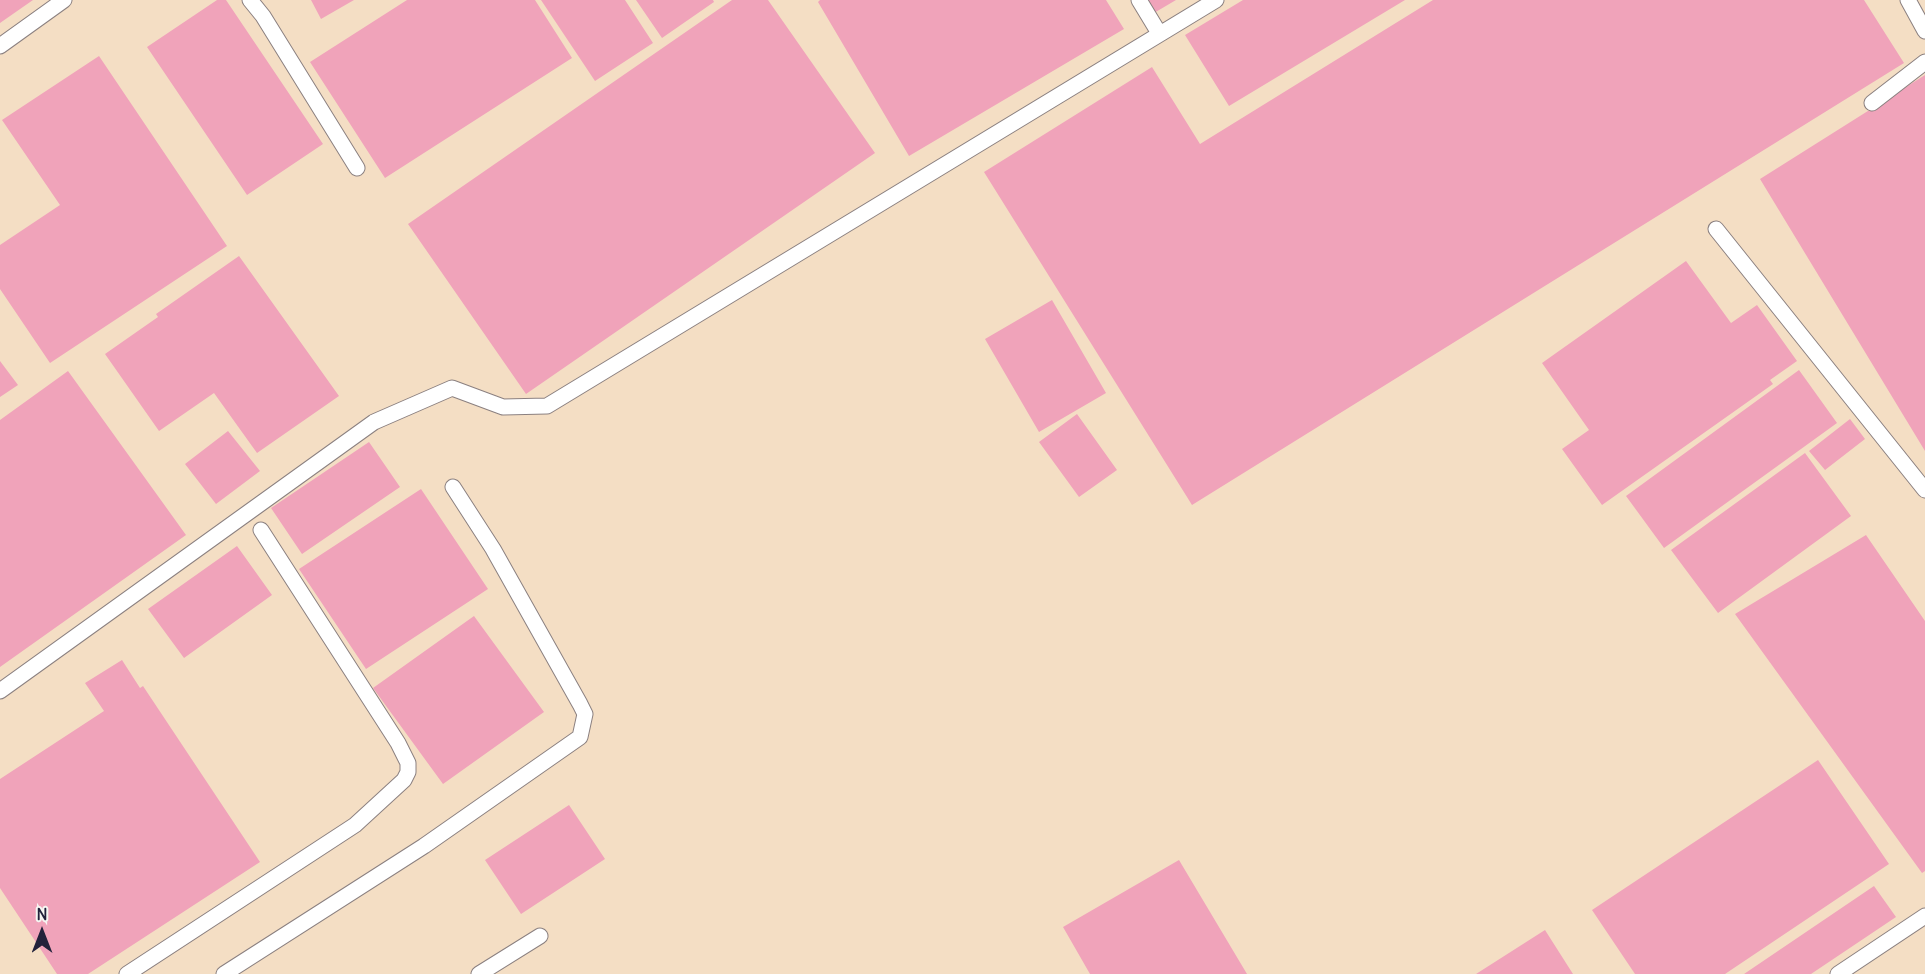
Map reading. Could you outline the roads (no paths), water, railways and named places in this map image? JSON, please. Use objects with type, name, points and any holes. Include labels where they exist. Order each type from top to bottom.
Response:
[{"type":"lane","points":[[0,46],[64,0]]},
{"type":"lane","points":[[250,0],[263,16],[357,168]]},
{"type":"lane","points":[[1139,0],[1159,33]]},
{"type":"lane","points":[[0,691],[374,422],[452,388],[503,407],[547,406],[1216,0]]},
{"type":"lane","points":[[1908,0],[1925,32]]},
{"type":"lane","points":[[1872,103],[1925,62]]},
{"type":"lane","points":[[1716,229],[1925,490]]},
{"type":"lane","points":[[232,972],[424,846],[580,737],[585,714],[580,704],[493,549],[453,487]]},
{"type":"lane","points":[[127,974],[355,825],[404,780],[408,772],[408,763],[398,743],[261,530]]},
{"type":"lane","points":[[1838,974],[1925,916]]},
{"type":"lane","points":[[479,974],[540,936]]}]
